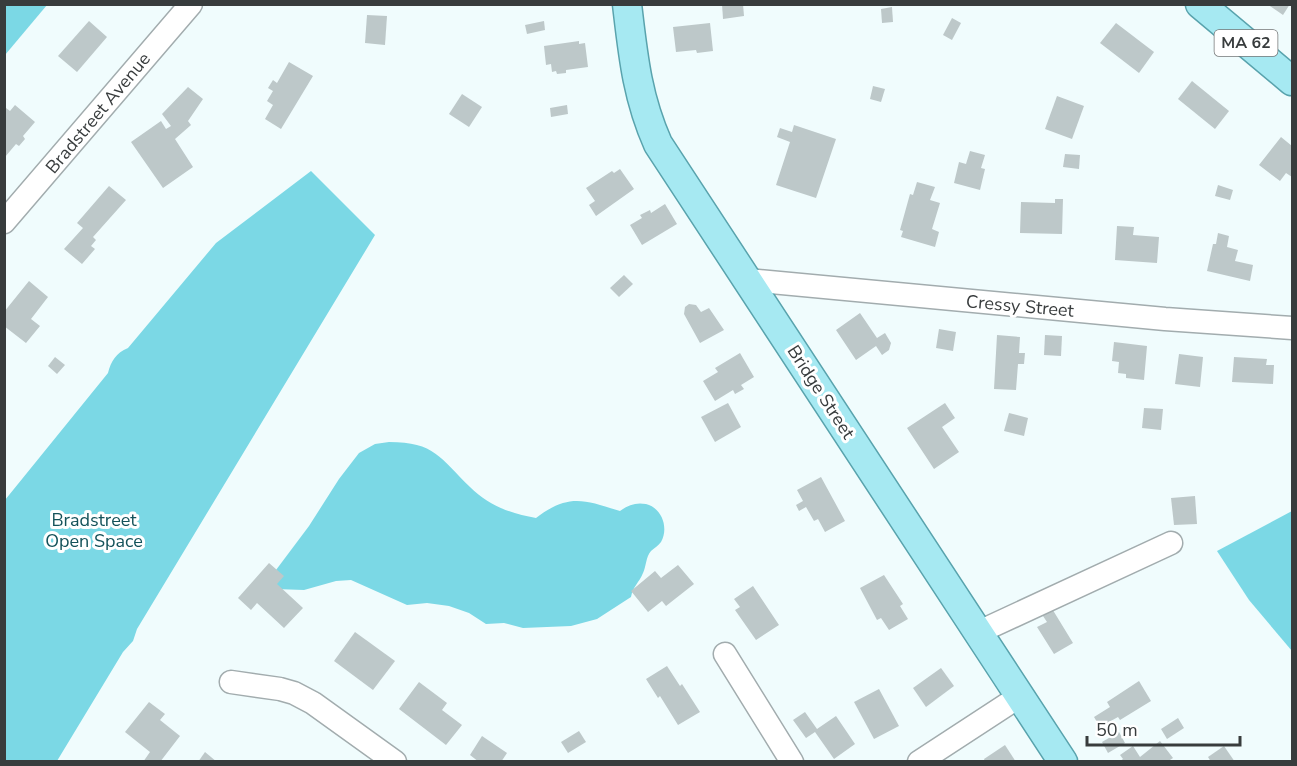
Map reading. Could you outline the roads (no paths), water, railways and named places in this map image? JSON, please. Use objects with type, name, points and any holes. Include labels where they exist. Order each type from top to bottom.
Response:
[{"type":"main road","name":"Bridge Street","points":[[627,4],[635,72],[648,121],[671,166],[1063,762]]},
{"type":"main road","name":"MA 62","points":[[1200,4],[1293,81]]},
{"type":"street","name":"Bradstreet Avenue","points":[[4,222],[191,4]]},
{"type":"street","name":"Cressy Street","points":[[747,280],[1165,319],[1293,328]]},
{"type":"street","points":[[979,632],[1171,543]]},
{"type":"street","points":[[725,654],[792,762]]},
{"type":"street","points":[[231,682],[294,693],[312,703],[395,762]]},
{"type":"street","points":[[919,762],[1020,696]]},
{"type":"park label","name":"Bradstreet Open Space","points":[[94,530]]}]
